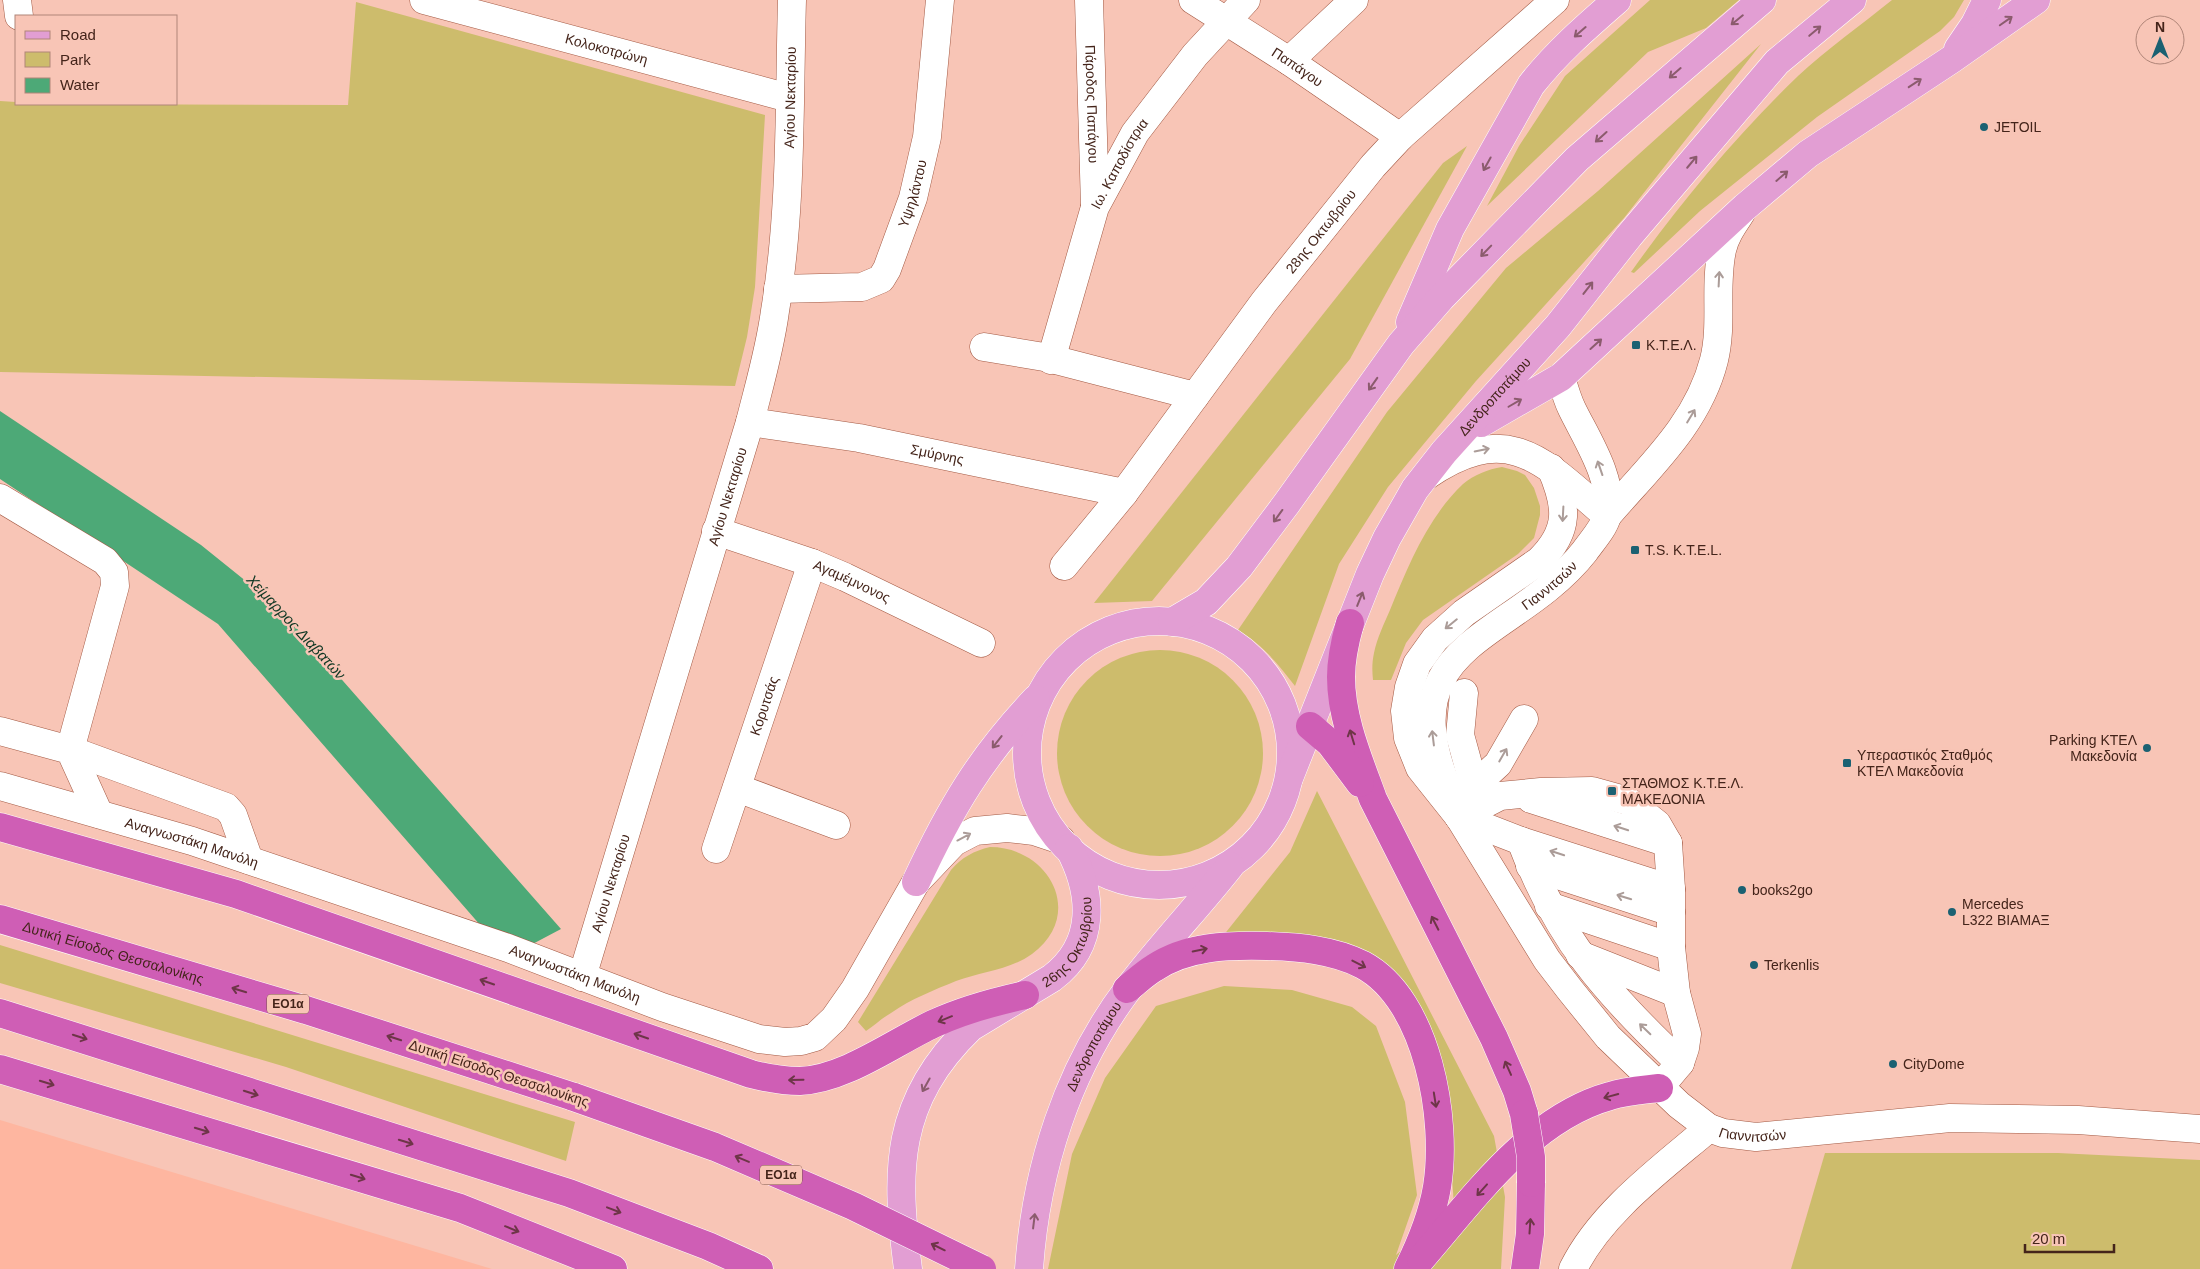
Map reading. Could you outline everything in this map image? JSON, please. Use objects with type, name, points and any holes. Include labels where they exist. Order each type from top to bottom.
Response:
[{"type":"highway","points":[[1350,623],[1343,654],[1342,692],[1350,732],[1373,800],[1494,1038],[1517,1091],[1524,1114],[1531,1157],[1532,1206],[1525,1269]]},
{"type":"highway","points":[[1310,726],[1330,743],[1373,800]]},
{"type":"highway","points":[[0,827],[236,894],[751,1074],[778,1080],[802,1081],[826,1076],[848,1068],[935,1023],[984,1004],[1025,995]]},
{"type":"highway","name":"Δυτική Είσοδος Θεσσαλονίκης","points":[[0,919],[306,1010],[574,1096],[715,1147],[853,1206],[982,1269]]},
{"type":"highway","points":[[1127,990],[1154,968],[1180,955],[1206,948],[1237,946],[1277,946],[1328,953],[1353,960],[1383,979],[1393,990],[1408,1013],[1423,1050],[1433,1087],[1439,1126],[1439,1166],[1434,1203],[1424,1234],[1408,1269]]},
{"type":"highway","points":[[0,1013],[569,1193],[708,1246],[759,1269]]},
{"type":"highway","points":[[0,1069],[460,1208],[613,1269]]},
{"type":"highway","points":[[1413,1269],[1487,1184],[1535,1136],[1561,1118],[1596,1101],[1630,1092],[1659,1088]]},
{"type":"main road","points":[[1401,344],[1450,230],[1531,85],[1547,64],[1575,36],[1617,0]]},
{"type":"main road","points":[[1172,622],[1206,602],[1239,567],[1287,504],[1401,344],[1441,298],[1577,159],[1762,0]]},
{"type":"main road","name":"Δενδροποτάμου","points":[[1289,778],[1291,740],[1286,714],[1279,697],[1261,668],[1236,645],[1206,629],[1172,622],[1141,622],[1120,627],[1101,634],[1067,659],[1042,692],[1029,730],[1028,770],[1032,789],[1039,807],[1065,844],[1097,869],[1116,877],[1149,884],[1170,884],[1194,880],[1215,872],[1235,860],[1254,844],[1270,824],[1282,802],[1289,778],[1350,623],[1387,538],[1402,510],[1423,478],[1458,436],[1558,326],[1629,236],[1778,62],[1852,0]]},
{"type":"main road","points":[[1952,59],[1975,24],[1987,0]]},
{"type":"main road","points":[[1458,436],[1561,377],[1745,207],[1808,154],[1952,59],[2036,0]]},
{"type":"main road","points":[[1558,326],[1556,351],[1561,377]]},
{"type":"main road","points":[[916,882],[940,832],[971,778],[1007,729],[1042,692]]},
{"type":"main road","points":[[1279,697],[1310,726]]},
{"type":"main road","name":"26ης Οκτωβρίου","points":[[1025,995],[1063,969],[1074,957],[1084,934],[1087,910],[1085,895],[1079,870],[1065,844]]},
{"type":"main road","name":"Δενδροποτάμου","points":[[1029,1269],[1036,1206],[1056,1127],[1084,1060],[1101,1028],[1127,990],[1235,860]]},
{"type":"main road","points":[[908,1269],[902,1217],[901,1169],[907,1131],[913,1113],[937,1066],[959,1038],[970,1027],[1025,995]]},
{"type":"street","points":[[17,0],[19,15]]},
{"type":"street","name":"Κολοκοτρώνη","points":[[424,0],[789,98]]},
{"type":"street","name":"Αγίου Νεκταρίου","points":[[582,977],[750,422],[770,336],[778,289],[787,204],[792,0]]},
{"type":"street","name":"Υψηλάντου","points":[[778,289],[862,287],[881,279],[887,269],[913,198],[920,171],[930,116],[940,0]]},
{"type":"street","name":"Πάροδος Παπάγου","points":[[1089,0],[1095,207]]},
{"type":"street","name":"Παπάγου","points":[[1193,0],[1290,61],[1400,137]]},
{"type":"street","name":"Ιω. Καποδίστρια","points":[[1051,360],[1095,207],[1135,133],[1168,88],[1246,0]]},
{"type":"street","points":[[1290,61],[1354,0]]},
{"type":"street","name":"28ης Οκτωβρίου","points":[[1064,566],[1124,493],[1327,221],[1372,166],[1400,137],[1554,0]]},
{"type":"street","name":"Γιαννιτσών","points":[[1459,817],[1439,769],[1434,742],[1432,702],[1440,680],[1454,660],[1471,644],[1568,570],[1590,543],[1607,516],[1682,430],[1703,394],[1717,346],[1719,271],[1722,249],[1730,230],[1745,207]]},
{"type":"street","points":[[984,347],[1051,360],[1195,396]]},
{"type":"street","points":[[1561,377],[1571,408],[1591,444],[1600,468],[1606,492],[1607,516]]},
{"type":"street","name":"Σμύρνης","points":[[750,422],[860,438],[1124,493]]},
{"type":"street","points":[[1423,478],[1458,457],[1484,448],[1516,450],[1551,468],[1607,516]]},
{"type":"street","name":"Γιαννιτσών","points":[[1551,468],[1560,489],[1564,511],[1560,534],[1539,561],[1464,613],[1439,635],[1417,664],[1409,687],[1406,723],[1414,754],[1424,772],[1459,817],[1558,975],[1608,1037],[1659,1088],[1709,1128],[1723,1133],[1763,1136],[1923,1120],[1984,1118],[2078,1120],[2200,1129]]},
{"type":"street","points":[[0,498],[104,561],[114,572],[115,586],[70,750],[99,814]]},
{"type":"street","name":"Αγαμέμνονος","points":[[716,531],[812,563],[874,590],[981,643]]},
{"type":"street","name":"Κορυτσάς","points":[[716,849],[812,563]]},
{"type":"street","points":[[1464,693],[1460,735],[1474,786]]},
{"type":"street","points":[[1459,817],[1474,786],[1498,764],[1524,719]]},
{"type":"street","points":[[0,731],[70,750],[226,807],[235,819],[248,860]]},
{"type":"street","name":"Αναγνωστάκη Μανόλη","points":[[0,786],[248,860],[508,948],[662,1007],[759,1039],[785,1042],[808,1040],[828,1026],[844,1005],[916,882],[947,848],[961,837],[975,831],[995,828],[1019,828],[1034,831],[1065,844]]},
{"type":"street","points":[[737,788],[836,825]]},
{"type":"street","points":[[1459,817],[1500,796],[1515,794],[1668,843],[1671,900],[1670,947],[1676,993],[1687,1034],[1686,1048],[1680,1063],[1659,1088]]},
{"type":"street","points":[[1459,817],[1671,900]]},
{"type":"street","points":[[1521,841],[1530,866],[1549,906],[1579,955],[1627,1012],[1680,1063]]},
{"type":"street","points":[[1530,866],[1671,900]]},
{"type":"street","points":[[1549,906],[1670,947]]},
{"type":"street","points":[[1579,955],[1676,993]]},
{"type":"street","points":[[1573,1269],[1582,1251],[1619,1207],[1649,1178],[1709,1128]]},
{"type":"shaded area","points":[[0,1120],[492,1269],[0,1269]]},
{"type":"green space","points":[[1650,0],[1739,0],[1706,28],[1648,52],[1487,206],[1519,146],[1565,76]]},
{"type":"green space","points":[[1892,0],[1964,0],[1954,17],[1940,31],[1817,117],[1700,211],[1634,273],[1631,272],[1710,170],[1775,99],[1821,56]]},
{"type":"green space","points":[[356,2],[765,115],[755,287],[747,337],[735,386],[0,372],[0,101],[15,102],[15,105],[348,105]]},
{"type":"green space","points":[[1761,44],[1624,218],[1476,381],[1388,487],[1339,564],[1295,686],[1262,648],[1238,630],[1387,412],[1506,268],[1598,191]]},
{"type":"green space","points":[[1467,146],[1350,359],[1152,601],[1094,603],[1443,163]]},
{"type":"green space","points":[[1502,467],[1525,475],[1534,488],[1540,506],[1540,515],[1534,538],[1518,554],[1423,620],[1406,643],[1391,680],[1373,680],[1373,660],[1379,636],[1404,576],[1429,527],[1439,511],[1463,484],[1481,473]]},
{"type":"green space","points":[[1160,650],[1180,652],[1199,658],[1217,667],[1233,680],[1246,696],[1255,714],[1261,733],[1263,753],[1261,773],[1255,792],[1246,810],[1233,826],[1217,839],[1199,848],[1180,854],[1160,856],[1140,854],[1121,848],[1103,839],[1087,826],[1074,810],[1065,792],[1059,773],[1057,753],[1059,733],[1065,714],[1074,696],[1087,680],[1103,667],[1121,658],[1140,652]]},
{"type":"green space","points":[[1317,791],[1494,1136],[1505,1197],[1501,1269],[1048,1269],[1072,1154],[1105,1078],[1156,1006],[1224,986],[1292,990],[1352,1007],[1376,1026],[1405,1102],[1417,1195],[1396,1255],[1454,1205],[1446,1097],[1406,989],[1223,936],[1290,852]]},
{"type":"green space","points":[[990,847],[1011,850],[1029,858],[1043,870],[1053,886],[1058,903],[1057,920],[1048,938],[1032,954],[1014,964],[956,981],[923,995],[899,1008],[866,1031],[858,1022],[951,870],[959,861],[969,855]]},
{"type":"green space","points":[[0,945],[575,1122],[566,1161],[286,1067],[0,983]]},
{"type":"green space","points":[[1825,1153],[2058,1153],[2200,1160],[2200,1269],[1791,1269]]},
{"type":"water","points":[[0,411],[201,545],[278,607],[561,929],[508,957],[218,624],[0,479]]},
{"type":"place","name":"JETOIL","points":[[1984,127]]},
{"type":"place","name":"Κ.Τ.Ε.Λ.","points":[[1636,345]]},
{"type":"place","name":"T.S. K.T.E.L.","points":[[1635,550]]},
{"type":"place","name":"Parking ΚΤΕΛ Μακεδονία","points":[[2147,748]]},
{"type":"place","name":"Υπεραστικός Σταθμός ΚΤΕΛ Μακεδονία","points":[[1847,763]]},
{"type":"place","name":"ΣΤΑΘΜΟΣ Κ.Τ.Ε.Λ. ΜΑΚΕΔΟΝΙΑ","points":[[1612,791]]},
{"type":"place","name":"books2go","points":[[1742,890]]},
{"type":"place","name":"Mercedes L322 ΒΙΑΜΑΞ","points":[[1952,912]]},
{"type":"place","name":"Terkenlis","points":[[1754,965]]},
{"type":"place","name":"CityDome","points":[[1893,1064]]},
{"type":"water label","name":"Χείμαρρος Διαβατών","points":[[296,627]]}]
